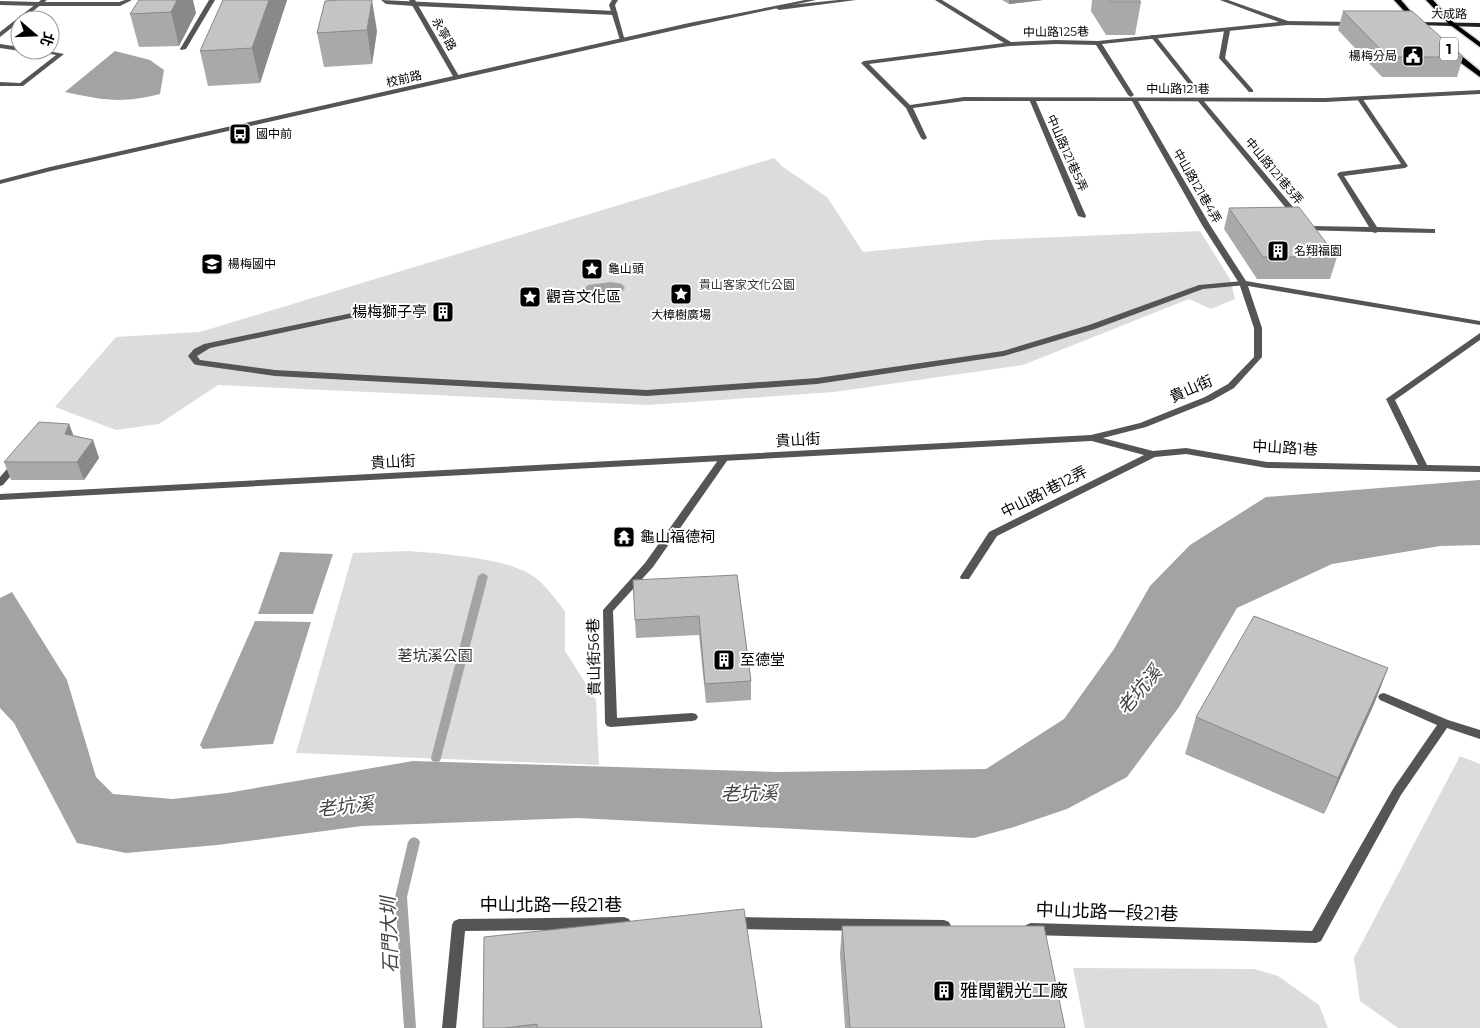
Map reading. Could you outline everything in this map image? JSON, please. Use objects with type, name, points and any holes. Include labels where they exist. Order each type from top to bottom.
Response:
[{"type":"main road","name":"1","points":[[1397,0],[1414,23],[1429,33]]},
{"type":"main road","name":"1","points":[[1429,0],[1451,23],[1480,45]]},
{"type":"main road","name":"大成路","points":[[1414,23],[1480,25]]},
{"type":"main road","name":"1","points":[[1444,45],[1480,75]]},
{"type":"street","points":[[0,3],[120,4],[129,0]]},
{"type":"street","points":[[183,49],[212,0]]},
{"type":"street","points":[[384,0],[386,2],[615,13]]},
{"type":"street","points":[[614,0],[612,5],[623,40]]},
{"type":"street","name":"校前路","points":[[0,182],[623,40],[813,0]]},
{"type":"street","points":[[779,8],[853,0]]},
{"type":"street","name":"中山路125巷","points":[[938,0],[1010,44],[1098,43],[1287,23],[1358,24]]},
{"type":"street","name":"中山路125巷","points":[[1223,0],[1287,23]]},
{"type":"street","points":[[0,35],[41,2]]},
{"type":"street","name":"永寧路","points":[[413,2],[457,78]]},
{"type":"street","points":[[1227,30],[1222,58],[1251,91]]},
{"type":"street","points":[[1153,36],[1196,90]]},
{"type":"street","name":"中山路125巷","points":[[1098,43],[1133,98]]},
{"type":"street","points":[[924,138],[909,107],[864,63],[1010,44]]},
{"type":"street","points":[[0,84],[21,85],[53,60]]},
{"type":"street","name":"中山路121巷","points":[[909,107],[964,99],[1360,99],[1480,92]]},
{"type":"street","name":"中山路121巷4弄","points":[[1133,98],[1206,225],[1243,283]]},
{"type":"street","name":"中山路121巷5弄","points":[[1032,99],[1082,216]]},
{"type":"street","points":[[1360,99],[1406,166],[1340,174],[1375,231]]},
{"type":"street","name":"中山路121巷3弄","points":[[1200,100],[1308,228],[1432,231]]},
{"type":"street","points":[[376,310],[207,346],[197,350],[192,356],[197,362],[204,364],[275,373],[647,393],[817,381],[1004,353],[1092,327],[1202,287],[1243,283],[1480,323]]},
{"type":"street","name":"貴山街","points":[[0,497],[1091,438],[1143,425],[1208,399],[1231,386],[1258,357],[1258,328],[1243,283]]},
{"type":"street","points":[[1424,468],[1390,399],[1480,336]]},
{"type":"street","name":"中山路1巷","points":[[1091,438],[1154,454],[1186,451],[1267,465],[1480,469]]},
{"type":"street","name":"中山路1巷12弄","points":[[965,577],[993,534],[1154,454]]},
{"type":"street","points":[[0,483],[24,455]]},
{"type":"street","name":"貴山街56巷","points":[[692,717],[610,722],[608,610],[649,565],[724,458]]},
{"type":"street","points":[[1384,697],[1444,723],[1480,735]]},
{"type":"street","name":"中山北路一段21巷","points":[[1018,928],[1316,937],[1397,792],[1444,723]]},
{"type":"street","points":[[721,923],[810,922],[959,926]]},
{"type":"street","name":"中山北路一段21巷","points":[[449,1028],[459,925],[642,923]]},
{"type":"green space","name":"貴山客家文化公園","points":[[774,158],[783,167],[827,197],[863,252],[987,240],[1200,231],[1230,279],[1235,299],[1211,309],[1189,299],[1023,365],[834,392],[648,405],[218,385],[159,424],[116,430],[55,407],[116,337],[200,332]]},
{"type":"green space","name":"荖坑溪公園","points":[[408,551],[456,555],[509,565],[536,578],[548,589],[565,611],[565,651],[596,700],[599,765],[296,753],[353,553]]},
{"type":"green space","points":[[1460,756],[1480,764],[1480,1028],[1398,1028],[1360,1001],[1354,958]]},
{"type":"green space","points":[[1073,968],[1254,969],[1278,976],[1319,1005],[1328,1028],[1085,1028]]},
{"type":"water","points":[[115,51],[150,60],[164,70],[160,94],[134,99],[112,100],[65,92]]},
{"type":"water","points":[[611,282],[622,284],[625,288],[612,297],[600,299],[584,295],[584,289],[588,285]]},
{"type":"water","name":"老坑溪","points":[[1480,480],[1480,545],[1440,546],[1332,564],[1237,608],[1179,707],[1127,777],[1067,809],[974,838],[578,818],[362,826],[217,845],[126,853],[77,843],[14,723],[0,708],[0,598],[12,592],[67,680],[96,777],[113,794],[173,799],[227,793],[413,761],[777,772],[986,769],[1064,719],[1114,649],[1150,586],[1190,545],[1266,497]]},
{"type":"water","points":[[280,552],[333,554],[313,614],[258,614]]},
{"type":"water","points":[[255,621],[311,622],[273,744],[203,749],[200,745]]},
{"type":"building","points":[[139,0],[177,0],[171,12],[130,14]]},
{"type":"building","points":[[223,0],[269,0],[252,48],[200,51]]},
{"type":"building","points":[[372,0],[367,30],[317,33],[325,1]]},
{"type":"building","points":[[1109,0],[1139,0],[1141,2],[1111,2]]},
{"type":"building","points":[[1343,11],[1412,11],[1463,57],[1388,57]]},
{"type":"building","points":[[1299,207],[1337,257],[1263,257],[1229,208]]},
{"type":"building","points":[[39,422],[69,424],[65,434],[93,440],[77,462],[4,462]]},
{"type":"building","points":[[737,575],[751,681],[705,684],[699,616],[635,620],[633,580]]},
{"type":"building","points":[[1254,616],[1388,668],[1338,778],[1196,717]]},
{"type":"building","points":[[744,909],[762,1028],[537,1028],[537,1024],[505,1028],[483,1028],[484,937]]},
{"type":"building","name":"雅聞觀光工廠","points":[[842,926],[1044,926],[1065,1028],[850,1028]]},
{"type":"waterway","name":"石門大圳","points":[[436,758],[483,576]]},
{"type":"waterway","name":"石門大圳","points":[[410,1028],[401,897],[414,842]]},
{"type":"place","name":"楊梅分局","points":[[1413,56]]},
{"type":"place","name":"國中前","points":[[240,134]]},
{"type":"place","name":"名翔福園","points":[[1278,251]]},
{"type":"place","name":"楊梅國中","points":[[212,264]]},
{"type":"place","name":"龜山頭","points":[[592,269]]},
{"type":"place","name":"大樟樹廣場","points":[[681,294]]},
{"type":"place","name":"觀音文化區","points":[[530,297]]},
{"type":"place","name":"楊梅獅子亭","points":[[443,312]]},
{"type":"place","name":"龜山福德祠","points":[[624,537]]},
{"type":"place","name":"至德堂","points":[[724,660]]},
{"type":"place","name":"雅聞觀光工廠","points":[[944,991]]}]
